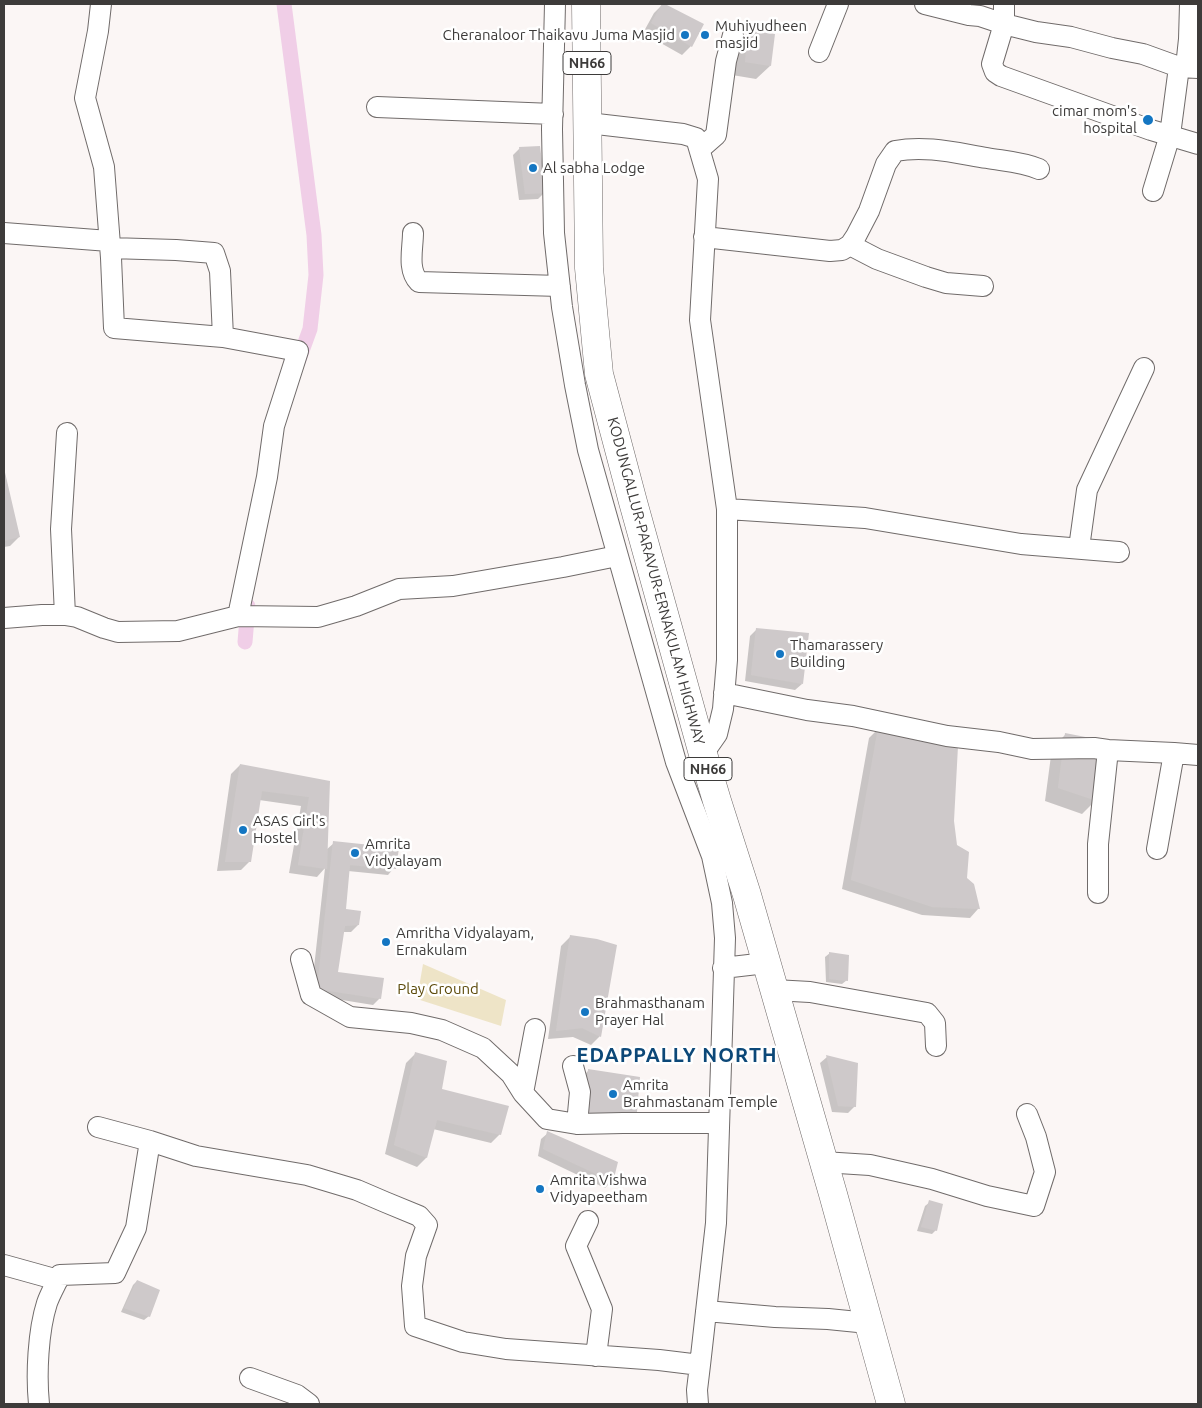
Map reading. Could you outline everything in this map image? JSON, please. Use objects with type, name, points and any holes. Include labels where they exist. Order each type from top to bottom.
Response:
[{"type":"highway","name":"KODUNGALLUR-PARAVUR-ERNAKULAM HIGHWAY","points":[[586,4],[589,268],[600,374],[633,502],[703,754],[723,855],[766,963],[824,1162],[891,1404]]},
{"type":"street","points":[[101,4],[98,31],[85,98],[104,167],[114,328],[223,337],[298,351],[274,426],[245,616]]},
{"type":"street","points":[[555,4],[553,114],[554,233],[570,356],[588,450],[676,762],[723,855],[722,903],[725,938],[716,1223],[697,1390],[698,1404]]},
{"type":"street","points":[[819,52],[838,4]]},
{"type":"street","points":[[925,4],[980,16],[1036,32],[1071,37],[1143,54],[1188,67]]},
{"type":"street","points":[[1004,4],[1004,24],[992,64],[995,72],[1001,76],[1150,130],[1198,144]]},
{"type":"street","points":[[1153,191],[1188,67],[1190,4]]},
{"type":"street","points":[[700,149],[716,136],[726,62],[733,35]]},
{"type":"street","points":[[377,107],[553,114]]},
{"type":"street","points":[[588,123],[683,134],[696,138],[708,179],[700,320],[727,509],[727,660],[723,708],[717,734],[703,754]]},
{"type":"street","points":[[704,237],[830,252],[842,250],[850,245],[864,222],[886,164],[895,151],[908,148],[958,152],[1010,161],[1039,169]]},
{"type":"street","points":[[4,233],[214,253],[220,271],[223,337]]},
{"type":"street","points":[[414,233],[412,272],[419,282],[560,286]]},
{"type":"street","points":[[850,245],[877,260],[926,277],[946,283],[983,286]]},
{"type":"street","points":[[1079,548],[1087,490],[1144,368]]},
{"type":"street","points":[[64,614],[61,530],[66,433]]},
{"type":"street","points":[[727,509],[865,518],[1021,544],[1119,552]]},
{"type":"street","points":[[4,618],[64,614],[118,632],[178,631],[245,616],[318,617],[356,606],[399,589],[453,586],[563,568],[618,556]]},
{"type":"street","points":[[724,693],[807,710],[853,716],[947,736],[999,742],[1032,750],[1094,748],[1198,755]]},
{"type":"street","points":[[1098,893],[1098,844],[1108,750]]},
{"type":"street","points":[[1157,849],[1174,753]]},
{"type":"street","points":[[301,959],[311,995],[350,1017],[411,1023],[442,1030],[483,1048],[511,1074],[523,1093],[547,1119],[577,1124],[719,1123]]},
{"type":"street","points":[[723,968],[766,963]]},
{"type":"street","points":[[774,990],[810,992],[927,1013],[936,1023],[936,1046]]},
{"type":"street","points":[[523,1093],[536,1029]]},
{"type":"street","points":[[574,1066],[580,1092],[577,1124]]},
{"type":"street","points":[[824,1162],[870,1165],[932,1179],[987,1196],[1034,1206],[1045,1172],[1036,1137],[1027,1114]]},
{"type":"street","points":[[98,1127],[196,1156],[307,1175],[358,1190],[419,1216],[427,1225],[416,1256],[412,1286],[415,1326],[463,1342],[506,1349],[659,1360],[700,1365]]},
{"type":"street","points":[[39,1404],[37,1384],[41,1328],[47,1302],[60,1275],[115,1273],[136,1228],[150,1141]]},
{"type":"street","points":[[588,1221],[576,1246],[602,1309],[596,1356]]},
{"type":"street","points":[[4,1265],[58,1280]]},
{"type":"street","points":[[706,1311],[868,1323]]},
{"type":"street","points":[[250,1378],[297,1395],[310,1404]]},
{"type":"green space","name":"Play Ground","points":[[423,964],[506,1000],[501,1026],[417,999]]},
{"type":"building","name":"Cheranaloor Thaikavu Juma Masjid","points":[[662,4],[704,24],[692,47],[651,23]]},
{"type":"building","points":[[748,30],[775,34],[771,66],[745,62]]},
{"type":"building","points":[[540,146],[546,193],[525,194],[519,147]]},
{"type":"building","points":[[4,468],[20,537],[4,541]]},
{"type":"building","name":"Thamarassery Building","points":[[756,628],[809,633],[803,684],[751,675]]},
{"type":"building","points":[[878,728],[958,746],[954,821],[957,845],[969,852],[967,878],[974,884],[980,909],[932,907],[851,880]]},
{"type":"building","points":[[1065,733],[1106,741],[1097,801],[1058,788]]},
{"type":"building","name":"ASAS Girl's Hostel","points":[[240,764],[330,781],[327,869],[298,865],[309,797],[262,791],[251,862],[225,862]]},
{"type":"building","name":"Amritha Vidyalayam, Ernakulam","points":[[333,841],[399,848],[396,869],[350,865],[346,909],[361,911],[359,925],[345,926],[338,972],[384,978],[381,999],[317,989]]},
{"type":"building","points":[[570,935],[597,939],[617,945],[601,1037],[582,1028],[556,1031]]},
{"type":"building","points":[[829,952],[849,955],[848,981],[829,979]]},
{"type":"building","points":[[415,1052],[447,1061],[442,1089],[509,1106],[501,1135],[437,1120],[427,1158],[394,1145]]},
{"type":"building","points":[[826,1055],[858,1063],[856,1107],[838,1106]]},
{"type":"building","name":"Amrita Brahmastanam Temple","points":[[588,1069],[640,1077],[637,1112],[586,1114]]},
{"type":"building","points":[[547,1131],[618,1162],[613,1182],[543,1149]]},
{"type":"building","points":[[929,1200],[943,1204],[937,1231],[921,1227]]},
{"type":"building","points":[[137,1280],[160,1290],[150,1317],[124,1308]]},
{"type":"waterway","points":[[284,4],[314,235],[316,275],[310,329],[298,362]]},
{"type":"waterway","points":[[245,642],[248,606]]},
{"type":"place","name":"Cheranaloor Thaikavu Juma Masjid","points":[[685,35]]},
{"type":"place","name":"Muhiyudheen masjid","points":[[705,35]]},
{"type":"place","name":"cimar mom's hospital","points":[[1148,120]]},
{"type":"place","name":"Al sabha Lodge","points":[[533,168]]},
{"type":"place","name":"Thamarassery Building","points":[[780,654]]},
{"type":"place","name":"ASAS Girl's Hostel","points":[[243,830]]},
{"type":"place","name":"Amrita Vidyalayam","points":[[355,853]]},
{"type":"place","name":"Amritha Vidyalayam, Ernakulam","points":[[386,942]]},
{"type":"place","name":"Brahmasthanam Prayer Hal","points":[[585,1012]]},
{"type":"place","name":"Amrita Brahmastanam Temple","points":[[613,1094]]},
{"type":"place","name":"Amrita Vishwa Vidyapeetham","points":[[540,1189]]},
{"type":"district","name":"EDAPPALLY NORTH","points":[[677,1055]]}]
